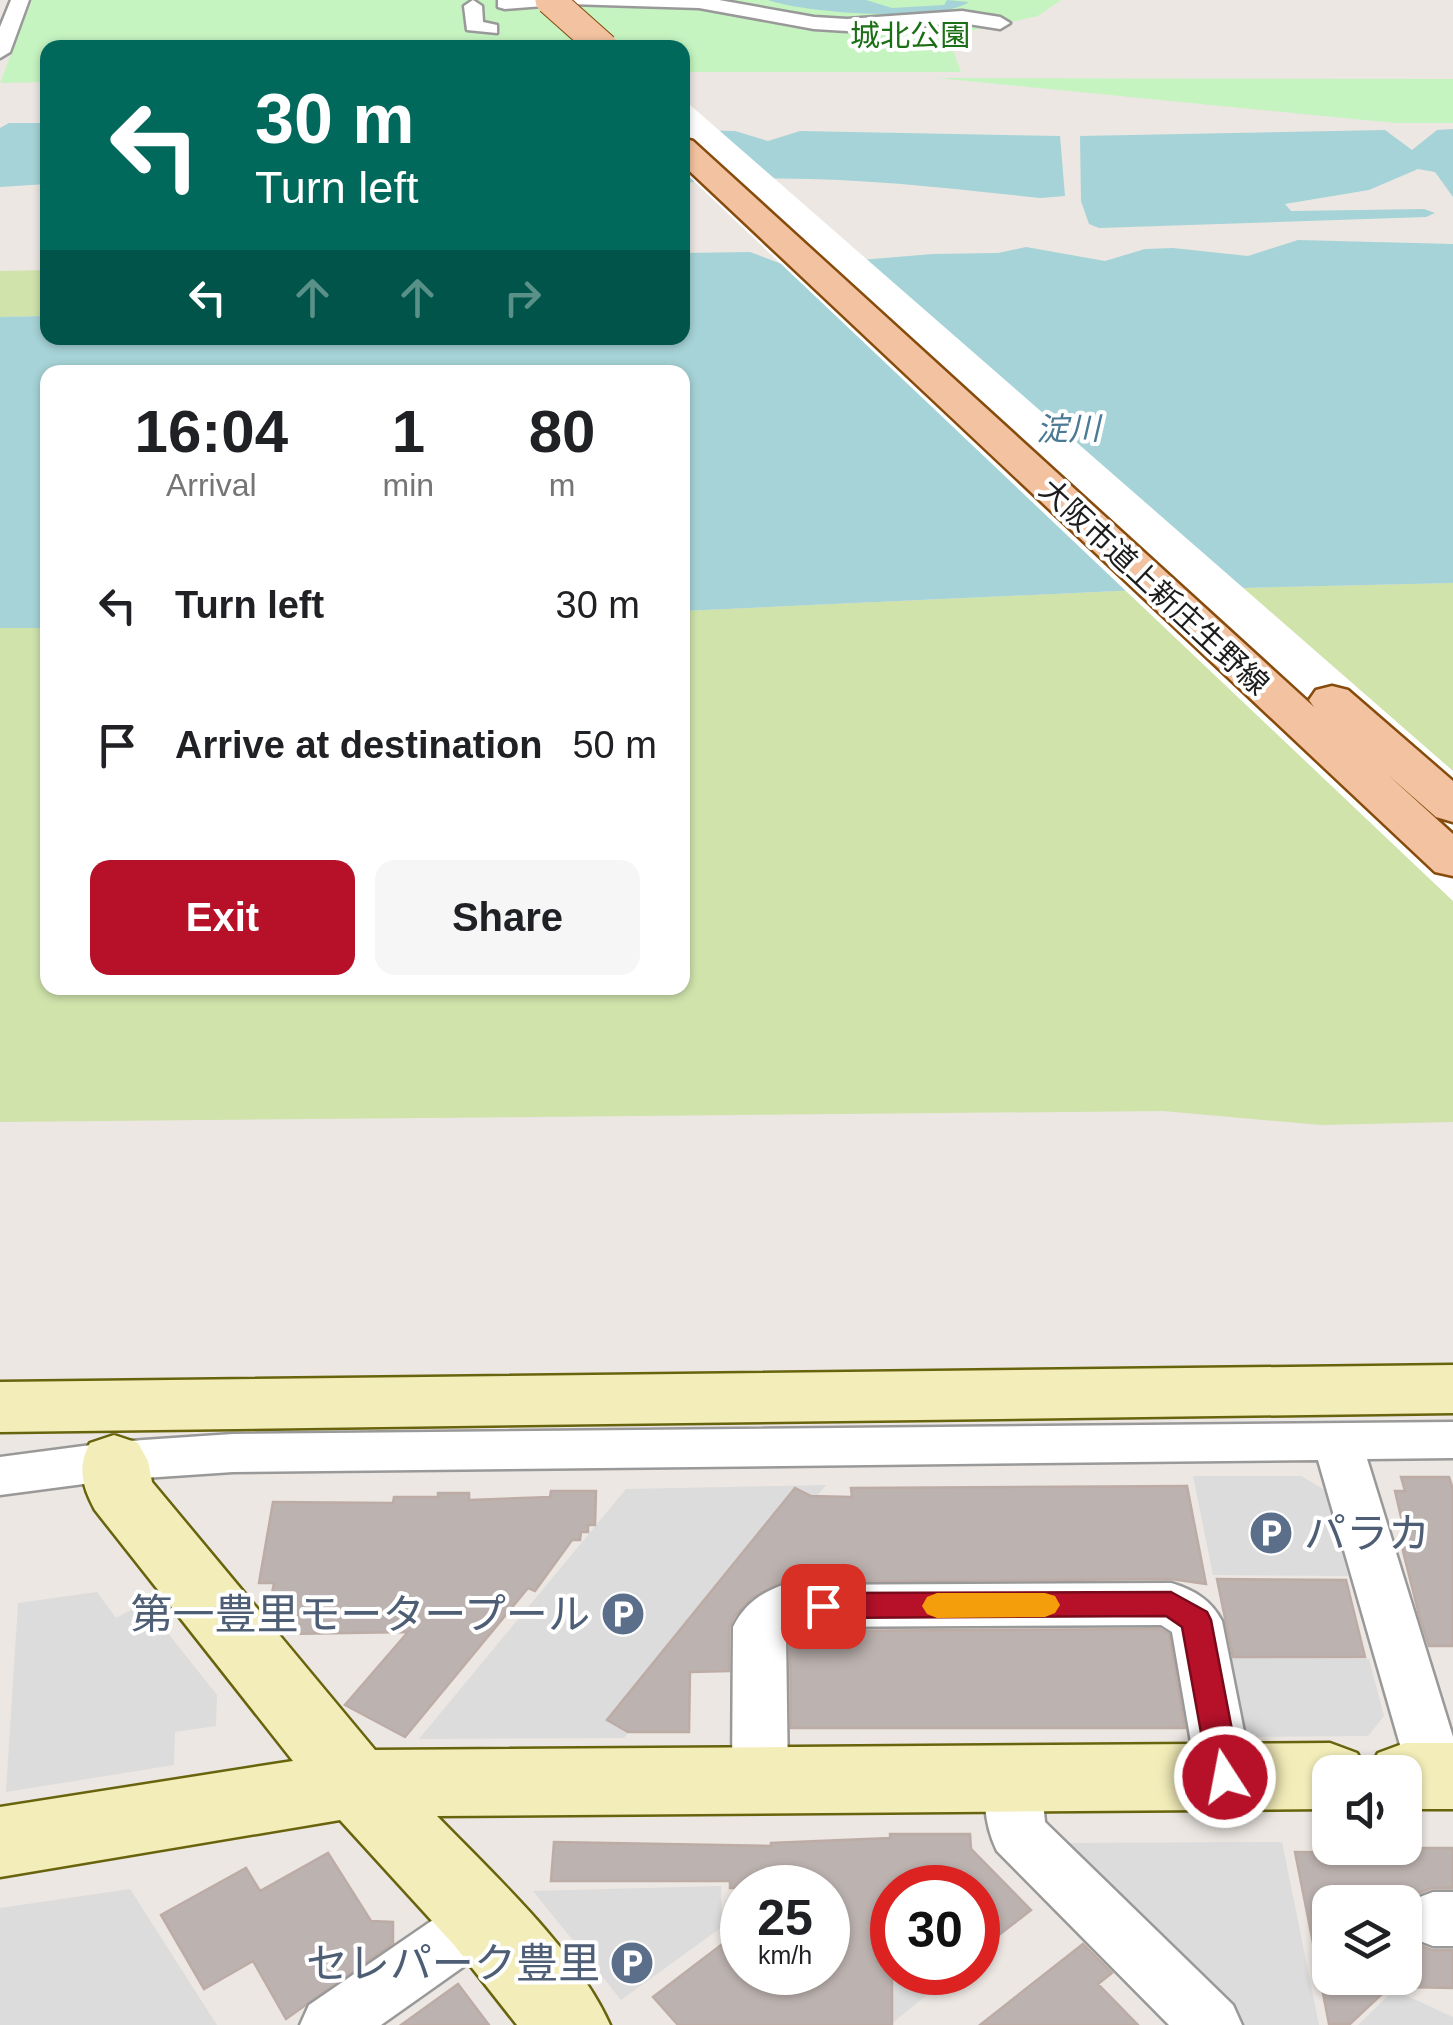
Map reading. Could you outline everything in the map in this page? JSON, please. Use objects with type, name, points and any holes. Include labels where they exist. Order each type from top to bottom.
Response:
[{"type":"main road","points":[[550,0],[595,40]]},
{"type":"main road","points":[[515,2],[566,40]]},
{"type":"main road","name":"大阪市道上新庄生野線","points":[[690,124],[1453,807]]},
{"type":"main road","name":"大阪市道上新庄生野線","points":[[690,154],[1453,860]]},
{"type":"street","points":[[515,2],[562,0]]},
{"type":"street","points":[[576,0],[699,2],[814,23],[847,25],[962,17],[1000,23]]},
{"type":"street","points":[[473,6],[474,26],[490,29]]},
{"type":"street","points":[[0,52],[11,11]]},
{"type":"street","points":[[0,1407],[1453,1390]]},
{"type":"street","points":[[1338,1440],[1432,1776]]},
{"type":"street","points":[[0,1476],[114,1461],[234,1453],[1453,1440]]},
{"type":"street","points":[[114,1461],[119,1492],[271,1674],[356,1784],[483,1919],[568,2025]]},
{"type":"street","points":[[760,1778],[759,1628],[783,1606],[1171,1604],[1196,1620],[1225,1777]]},
{"type":"street","points":[[0,1842],[356,1784],[1312,1776]]},
{"type":"street","points":[[1013,1779],[1017,1832],[1211,2025]]},
{"type":"street","points":[[331,2025],[483,1919]]},
{"type":"green space","name":"城北公園","points":[[32,0],[1061,0],[1038,16],[948,36],[961,72],[690,72],[690,40],[40,40],[40,82],[0,83]]},
{"type":"green space","points":[[937,78],[1453,79],[1453,123],[1395,123]]},
{"type":"green space","points":[[40,270],[40,316],[0,317],[0,271]]},
{"type":"green space","points":[[1453,583],[1453,1122],[1321,1125],[1163,1111],[0,1122],[0,628],[40,628],[40,995],[690,995],[690,611],[1117,591]]},
{"type":"shaded area","name":"パラカ","points":[[1193,1476],[1301,1476],[1328,1492],[1348,1576],[1213,1575]]},
{"type":"shaded area","name":"第一豊里モータープール","points":[[826,1485],[624,1738],[419,1739],[626,1489]]},
{"type":"shaded area","points":[[97,1592],[116,1618],[144,1603],[217,1695],[216,1726],[175,1732],[174,1765],[6,1792],[18,1603]]},
{"type":"shaded area","name":"パラカ","points":[[1229,1658],[1369,1659],[1384,1716],[1368,1736],[1244,1737]]},
{"type":"shaded area","points":[[1282,1842],[1319,2025],[1242,2025],[1055,1843]]},
{"type":"shaded area","name":"セレパーク豊里","points":[[720,1886],[720,1928],[621,2000],[533,1891]]},
{"type":"shaded area","points":[[130,1889],[217,2025],[0,2025],[0,1908]]},
{"type":"shaded area","points":[[870,1924],[870,1995],[927,1995],[890,2025],[739,2025],[789,1995],[850,1995],[850,1939]]},
{"type":"shaded area","points":[[1389,1995],[1405,1995],[1453,2017],[1453,2025],[1358,2025]]},
{"type":"water","points":[[768,0],[866,0],[892,8],[944,5],[947,0],[969,2],[930,12],[871,14],[810,9]]},
{"type":"water","points":[[9,123],[40,123],[40,184],[0,187],[0,128]]},
{"type":"water","points":[[1453,129],[1453,197],[1435,172],[1418,169],[1369,190],[1285,204],[1291,211],[1424,209],[1435,213],[1426,217],[1099,228],[1089,224],[1081,201],[1080,136],[1385,130],[1412,150],[1437,130]]},
{"type":"water","points":[[690,130],[735,131],[768,141],[800,131],[1060,136],[1065,196],[1040,198],[818,179],[690,183]]},
{"type":"water","name":"淀川","points":[[1298,240],[1453,244],[1453,583],[1117,591],[690,611],[690,365],[40,365],[40,628],[0,628],[0,317],[40,316],[40,345],[690,345],[690,253],[750,252],[787,266],[998,253],[1026,247],[1105,261],[1145,249],[1173,248],[1248,256]]},
{"type":"pier","points":[[690,105],[1453,771],[1453,901],[690,178]]},
{"type":"building","points":[[1401,1477],[1449,1477],[1453,1489],[1453,1646],[1429,1646],[1419,1615],[1402,1547],[1408,1547],[1395,1491],[1405,1491]]},
{"type":"building","points":[[1187,1486],[1206,1584],[1171,1579],[782,1582],[751,1598],[734,1617],[729,1627],[729,1671],[690,1672],[689,1732],[628,1732],[607,1720],[795,1488],[811,1496],[852,1497],[851,1488]]},
{"type":"building","points":[[551,1491],[596,1491],[595,1525],[588,1525],[588,1532],[581,1532],[580,1540],[572,1540],[535,1591],[528,1588],[405,1737],[345,1705],[408,1632],[288,1634],[292,1615],[269,1609],[274,1583],[259,1583],[273,1502],[393,1503],[394,1497],[438,1497],[438,1493],[469,1493],[469,1500],[550,1497]]},
{"type":"building","points":[[1217,1579],[1346,1580],[1365,1657],[1233,1657]]},
{"type":"building","points":[[1160,1629],[1169,1634],[1185,1728],[791,1728],[790,1637],[796,1631]]},
{"type":"building","points":[[890,1834],[970,1834],[971,1849],[987,1865],[870,1865],[870,1995],[892,1995],[892,2025],[678,2025],[653,1997],[720,1946],[720,1995],[850,1995],[850,1865],[720,1865],[720,1881],[551,1881],[554,1842],[771,1846],[890,1838]]},
{"type":"building","points":[[1422,1848],[1453,1848],[1453,1888],[1422,1892],[1422,1885],[1312,1885],[1312,1938],[1295,1852],[1312,1852],[1312,1865],[1422,1865]]},
{"type":"building","points":[[328,1853],[371,1921],[393,1922],[393,1943],[286,2019],[253,1961],[204,1989],[161,1915],[246,1868],[260,1891]]},
{"type":"building","points":[[1000,1878],[1031,1910],[1000,1934]]},
{"type":"building","points":[[1083,1944],[1112,1973],[1098,1984],[1138,2025],[980,2025]]},
{"type":"building","points":[[1422,1946],[1453,1950],[1453,1988],[1422,1987]]},
{"type":"building","points":[[458,1984],[489,2025],[401,2025]]},
{"type":"building","points":[[1323,1995],[1381,1995],[1350,2024],[1329,2024]]},
{"type":"slow traffic","points":[[937,1606],[1045,1605]]},
{"type":"place","name":"パラカ","points":[[1271,1533]]},
{"type":"place","name":"第一豊里モータープール","points":[[623,1614]]},
{"type":"place","name":"セレパーク豊里","points":[[632,1963]]},
{"type":"route","points":[[823,1606],[1171,1604],[1196,1620],[1225,1777]]}]
